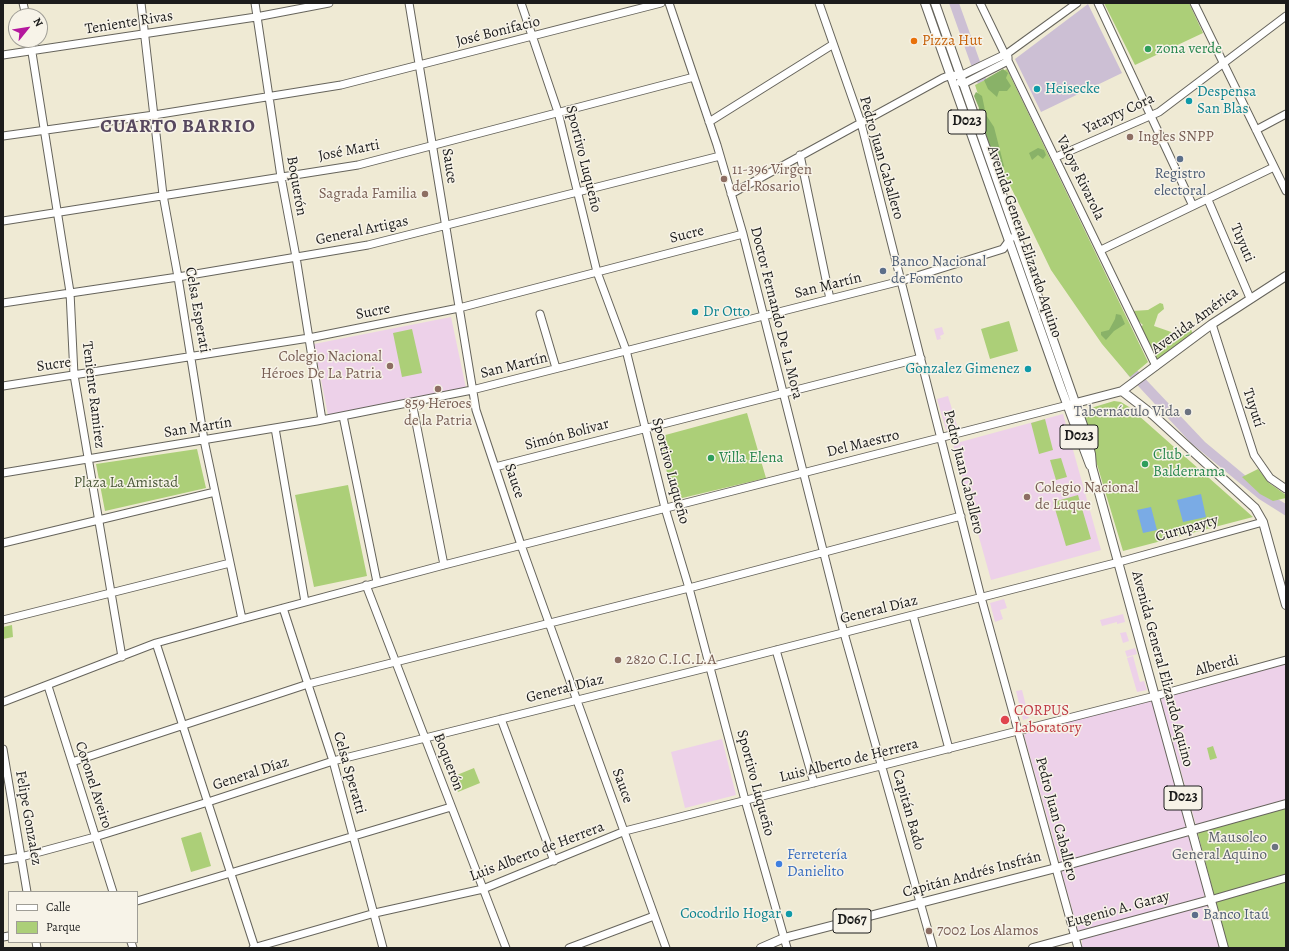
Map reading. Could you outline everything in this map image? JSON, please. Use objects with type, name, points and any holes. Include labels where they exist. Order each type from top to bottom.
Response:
[{"type":"main road","name":"Avenida General Elizardo Aquino","points":[[926,3],[1010,241],[1071,404]]},
{"type":"main road","name":"Avenida General Elizardo Aquino","points":[[935,3],[1015,232],[1071,404],[1085,455],[1092,467],[1224,948]]},
{"type":"main road","name":"Avenida América","points":[[1122,391],[1212,324],[1286,276]]},
{"type":"main road","name":"D023","points":[[1071,404],[1122,391]]},
{"type":"main road","points":[[1122,391],[1153,416],[1255,508],[1263,522],[1286,605]]},
{"type":"main road","name":"D067","points":[[1192,830],[1286,804]]},
{"type":"main road","name":"Capitán Andrés Insfrán","points":[[761,948],[784,938],[1056,868],[1192,830]]},
{"type":"main road","name":"Eugenio A. Garay","points":[[1033,948],[1210,900]]},
{"type":"street","name":"Celsa Esperati","points":[[140,3],[145,34],[163,195],[192,358],[204,440],[242,619]]},
{"type":"street","name":"Boquerón","points":[[254,3],[270,96],[281,177],[296,257],[322,420]]},
{"type":"street","name":"Teniente Rivas","points":[[3,55],[256,17],[329,3]]},
{"type":"street","name":"Sauce","points":[[409,3],[476,410],[521,545],[666,948]]},
{"type":"street","name":"Sportivo Luqueño","points":[[521,3],[558,112],[597,272],[626,350],[665,508],[690,588],[745,800],[786,948]]},
{"type":"street","name":"José Bonifacio","points":[[3,136],[154,115],[341,85],[662,3]]},
{"type":"street","name":"Doctor Fernando De La Mora","points":[[669,3],[710,122],[731,194],[782,393],[804,472],[844,633]]},
{"type":"street","name":"Pedro Juan Caballero","points":[[819,3],[832,45],[861,123],[981,597],[1078,948]]},
{"type":"street","name":"Valoys Rivarola","points":[[980,3],[1156,366]]},
{"type":"street","points":[[731,194],[800,155],[951,75],[961,80],[1007,56],[1076,3]]},
{"type":"street","points":[[1098,3],[1193,206]]},
{"type":"street","points":[[1194,3],[1286,191]]},
{"type":"street","name":"Yatayty Cora","points":[[1056,157],[1159,112],[1286,16]]},
{"type":"street","points":[[710,122],[832,45]]},
{"type":"street","name":"Teniente Ramirez","points":[[31,48],[70,292],[74,375],[122,657]]},
{"type":"street","name":"José Marti","points":[[3,221],[358,165],[694,77]]},
{"type":"street","points":[[1256,130],[1286,114]]},
{"type":"street","points":[[800,155],[830,299]]},
{"type":"street","name":"General Artigas","points":[[3,303],[178,277],[368,245],[720,156]]},
{"type":"street","points":[[1101,250],[1208,200],[1274,167]]},
{"type":"street","name":"Tuyuti","points":[[1208,200],[1250,298]]},
{"type":"street","name":"San Martín","points":[[3,473],[322,420],[472,390],[901,281],[1003,248],[1010,241],[1015,232]]},
{"type":"street","name":"Sucre","points":[[3,386],[192,358],[309,338],[459,308],[742,234]]},
{"type":"street","points":[[540,314],[556,368]]},
{"type":"street","name":"Tuyutí","points":[[1212,324],[1254,455],[1270,478],[1286,489]]},
{"type":"street","name":"Simón Bolivar","points":[[495,467],[921,358]]},
{"type":"street","points":[[412,402],[444,565]]},
{"type":"street","name":"Del Maestro","points":[[3,702],[48,686],[156,643],[242,619],[379,581],[1071,404]]},
{"type":"street","points":[[343,416],[379,581]]},
{"type":"street","points":[[275,428],[306,602]]},
{"type":"street","points":[[3,543],[215,492]]},
{"type":"street","points":[[72,762],[308,684],[690,588],[961,516]]},
{"type":"street","name":"Curupayty","points":[[1119,562],[1263,522]]},
{"type":"street","name":"General Díaz","points":[[3,860],[21,857],[96,837],[333,761],[710,667],[1119,562]]},
{"type":"street","points":[[3,620],[230,563]]},
{"type":"street","name":"Boquerón","points":[[366,585],[506,948]]},
{"type":"street","name":"Celsa Speratti","points":[[283,608],[333,761],[384,948]]},
{"type":"street","points":[[913,615],[949,749]]},
{"type":"street","name":"Capitán Bado","points":[[844,633],[933,948]]},
{"type":"street","points":[[156,643],[231,872],[254,948]]},
{"type":"street","points":[[776,650],[814,783]]},
{"type":"street","name":"Alberdi","points":[[1155,696],[1286,660]]},
{"type":"street","name":"Coronel Aveiro","points":[[48,686],[113,891]]},
{"type":"street","name":"Luis Alberto de Herrera","points":[[254,948],[375,913],[483,889],[625,831],[1155,696]]},
{"type":"street","points":[[501,719],[554,861]]},
{"type":"street","name":"Felipe Gonzalez","points":[[3,749],[5,782],[27,891]]},
{"type":"street","points":[[138,901],[451,807]]},
{"type":"street","points":[[1210,900],[1286,878]]},
{"type":"street","points":[[569,948],[654,916]]},
{"type":"shaded area","points":[[949,3],[959,3],[1021,176],[1136,369],[1205,442],[1264,491],[1286,504],[1286,516],[1259,499],[1191,443],[1128,375],[1086,318],[1012,180]]},
{"type":"shaded area","points":[[1088,4],[1122,73],[1041,112],[1015,59]]},
{"type":"shaded area","name":"Colegio Nacional Héroes De La Patria","points":[[451,317],[466,388],[328,415],[314,344]]},
{"type":"shaded area","points":[[942,327],[944,334],[940,336],[941,339],[937,340],[934,329]]},
{"type":"shaded area","points":[[948,396],[958,429],[949,431],[946,430],[937,399]]},
{"type":"shaded area","name":"Colegio Nacional de Luque","points":[[1063,414],[1101,550],[991,580],[953,444]]},
{"type":"shaded area","points":[[1004,599],[1007,608],[1000,610],[1003,619],[995,622],[990,603]]},
{"type":"shaded area","points":[[1123,614],[1125,622],[1117,624],[1117,622],[1102,626],[1100,620]]},
{"type":"shaded area","points":[[1126,632],[1129,641],[1123,643],[1120,633]]},
{"type":"shaded area","points":[[1135,648],[1137,654],[1127,657],[1125,651]]},
{"type":"shaded area","points":[[1133,656],[1140,682],[1144,681],[1147,690],[1137,692],[1127,658]]},
{"type":"shaded area","points":[[1286,664],[1286,801],[1196,825],[1161,700],[1163,697]]},
{"type":"shaded area","points":[[1022,690],[1029,718],[1023,720],[1016,691]]},
{"type":"shaded area","points":[[1152,701],[1186,825],[1185,828],[1060,862],[1024,735],[1027,732]]},
{"type":"shaded area","points":[[722,739],[736,795],[685,808],[671,752]]},
{"type":"shaded area","points":[[1188,836],[1190,838],[1205,894],[1203,898],[1082,931],[1078,930],[1062,870]]},
{"type":"shaded area","points":[[1206,905],[1209,907],[1220,948],[1082,948],[1082,938]]},
{"type":"green space","points":[[930,3],[950,61],[949,60]]},
{"type":"green space","name":"zona verde","points":[[1104,3],[1189,3],[1203,33],[1135,65]]},
{"type":"green space","points":[[1003,69],[1008,73],[1006,78],[1011,86],[1007,91],[999,91],[997,97],[988,89],[984,80]]},
{"type":"green space","points":[[1007,69],[1148,362],[1130,377],[1102,344],[1051,270],[1003,171],[975,85]]},
{"type":"green space","points":[[976,92],[982,96],[986,115],[994,127],[1004,166],[1000,175],[997,174],[989,143],[982,132],[985,122],[977,116],[979,108],[974,96]]},
{"type":"green space","points":[[1038,148],[1044,150],[1046,155],[1043,159],[1038,155],[1032,160],[1029,153]]},
{"type":"green space","points":[[1021,260],[1066,389],[1065,389]]},
{"type":"green space","points":[[1160,303],[1163,304],[1164,309],[1158,314],[1154,326],[1177,334],[1182,328],[1185,328],[1188,331],[1191,329],[1193,335],[1162,361],[1157,360],[1139,328],[1143,325],[1135,318],[1132,311],[1148,310]]},
{"type":"green space","points":[[1116,314],[1121,315],[1125,324],[1114,331],[1106,340],[1101,335],[1101,332],[1109,330]]},
{"type":"green space","points":[[1009,321],[1018,351],[990,359],[981,329]]},
{"type":"green space","points":[[412,329],[422,373],[402,377],[393,333]]},
{"type":"green space","name":"Club - Balderrama","points":[[1114,401],[1121,402],[1129,407],[1253,517],[1123,551],[1081,411]]},
{"type":"green space","name":"Villa Elena","points":[[747,413],[766,478],[674,500],[658,437]]},
{"type":"green space","points":[[1045,419],[1053,450],[1039,454],[1031,423]]},
{"type":"green space","name":"Plaza La Amistad","points":[[197,449],[206,488],[105,511],[96,464]]},
{"type":"green space","points":[[1061,458],[1067,477],[1056,480],[1050,460]]},
{"type":"green space","points":[[1258,469],[1269,483],[1286,495],[1286,498],[1273,501],[1260,494],[1242,477]]},
{"type":"green space","points":[[348,485],[367,576],[314,587],[295,495]]},
{"type":"green space","points":[[1078,495],[1091,539],[1066,546],[1053,502]]},
{"type":"green space","points":[[12,625],[13,637],[3,639],[3,627]]},
{"type":"green space","points":[[1213,746],[1217,758],[1210,760],[1207,748]]},
{"type":"green space","points":[[474,768],[480,783],[458,792],[452,777]]},
{"type":"green space","points":[[1286,808],[1286,948],[1228,948],[1198,834],[1201,831]]},
{"type":"green space","points":[[201,832],[211,866],[191,872],[181,838]]},
{"type":"water","points":[[1201,494],[1206,517],[1183,522],[1177,500]]},
{"type":"water","points":[[1151,507],[1157,530],[1143,533],[1137,510]]},
{"type":"place","name":"Pizza Hut","points":[[914,41]]},
{"type":"place","name":"zona verde","points":[[1148,49]]},
{"type":"place","name":"Heisecke","points":[[1037,89]]},
{"type":"place","name":"Despensa San Blas","points":[[1189,101]]},
{"type":"place","name":"Ingles SNPP","points":[[1130,137]]},
{"type":"place","name":"Registro electoral","points":[[1180,159]]},
{"type":"place","name":"11-396 Virgen del Rosario","points":[[724,179]]},
{"type":"place","name":"Sagrada Familia","points":[[425,194]]},
{"type":"place","name":"Banco Nacional de Fomento","points":[[883,271]]},
{"type":"place","name":"Dr Otto","points":[[695,312]]},
{"type":"place","name":"Colegio Nacional Héroes De La Patria","points":[[390,366]]},
{"type":"place","name":"Gonzalez Gimenez","points":[[1028,369]]},
{"type":"place","name":"859 Heroes de la Patria","points":[[438,389]]},
{"type":"place","name":"Tabernáculo Vida","points":[[1188,412]]},
{"type":"place","name":"Villa Elena","points":[[711,458]]},
{"type":"place","name":"Club - Balderrama","points":[[1145,464]]},
{"type":"place","name":"Colegio Nacional de Luque","points":[[1027,497]]},
{"type":"place","name":"2820 C.I.C.L.A","points":[[618,660]]},
{"type":"place","name":"CORPUS Laboratory","points":[[1005,720]]},
{"type":"place","name":"Mausoleo General Aquino","points":[[1275,847]]},
{"type":"place","name":"Ferretería Danielito","points":[[779,864]]},
{"type":"place","name":"Cocodrilo Hogar","points":[[789,914]]},
{"type":"place","name":"Banco Itaú","points":[[1195,915]]},
{"type":"place","name":"7002 Los Alamos","points":[[929,931]]},
{"type":"district","name":"CUARTO BARRIO","points":[[178,127]]}]
